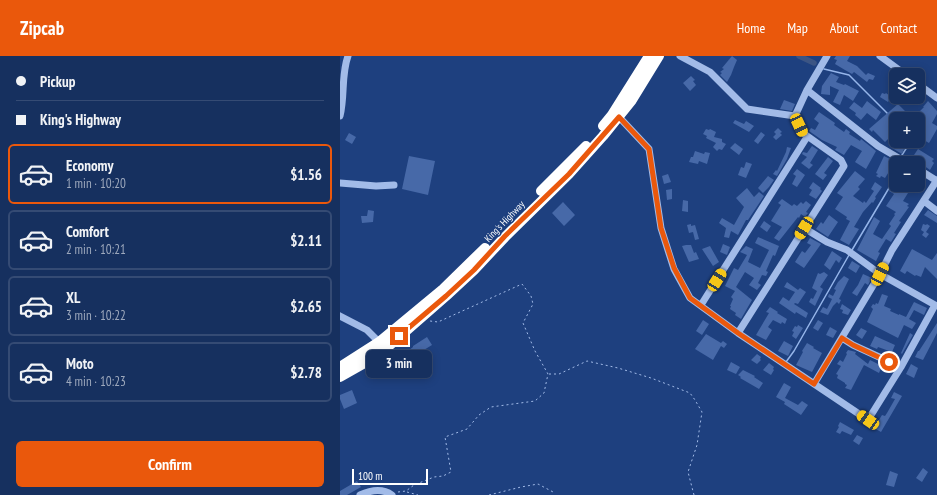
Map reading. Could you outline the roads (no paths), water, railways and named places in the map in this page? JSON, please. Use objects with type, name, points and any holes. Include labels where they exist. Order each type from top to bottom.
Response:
[{"type":"highway","name":"King's Highway","points":[[340,367],[379,342],[465,269],[594,138],[612,115],[649,56]]},
{"type":"highway","name":"King's Highway","points":[[340,377],[363,364],[390,345],[474,270],[505,236],[569,174],[619,117],[659,56]]},
{"type":"street","points":[[340,116],[344,96],[346,63],[348,56]]},
{"type":"street","points":[[680,56],[710,72],[747,109],[795,116]]},
{"type":"street","points":[[738,333],[843,169],[844,165],[841,160],[803,133],[795,116],[807,90],[827,56]]},
{"type":"street","points":[[880,56],[896,68]]},
{"type":"street","points":[[925,89],[937,98]]},
{"type":"street","points":[[807,90],[878,146],[895,156]]},
{"type":"street","points":[[619,117],[649,149],[661,228],[674,268],[690,298],[738,333],[868,420],[901,367],[935,305],[880,274],[850,252],[827,242],[804,228]]},
{"type":"street","points":[[701,305],[807,137]]},
{"type":"street","points":[[814,384],[880,274],[892,250],[937,180],[925,173]]},
{"type":"street","points":[[340,182],[376,186],[394,185]]},
{"type":"street","points":[[924,201],[937,211]]},
{"type":"street","points":[[340,316],[367,330],[379,342]]},
{"type":"street","points":[[842,338],[853,345],[901,367]]},
{"type":"street","points":[[360,495],[370,490],[390,493]]},
{"type":"waterway","points":[[799,56],[814,63]]},
{"type":"waterway","points":[[824,69],[849,75],[888,114]]},
{"type":"waterway","points":[[902,155],[906,148]]},
{"type":"waterway","points":[[852,250],[889,188]]},
{"type":"waterway","points":[[786,362],[794,351],[849,255]]}]
